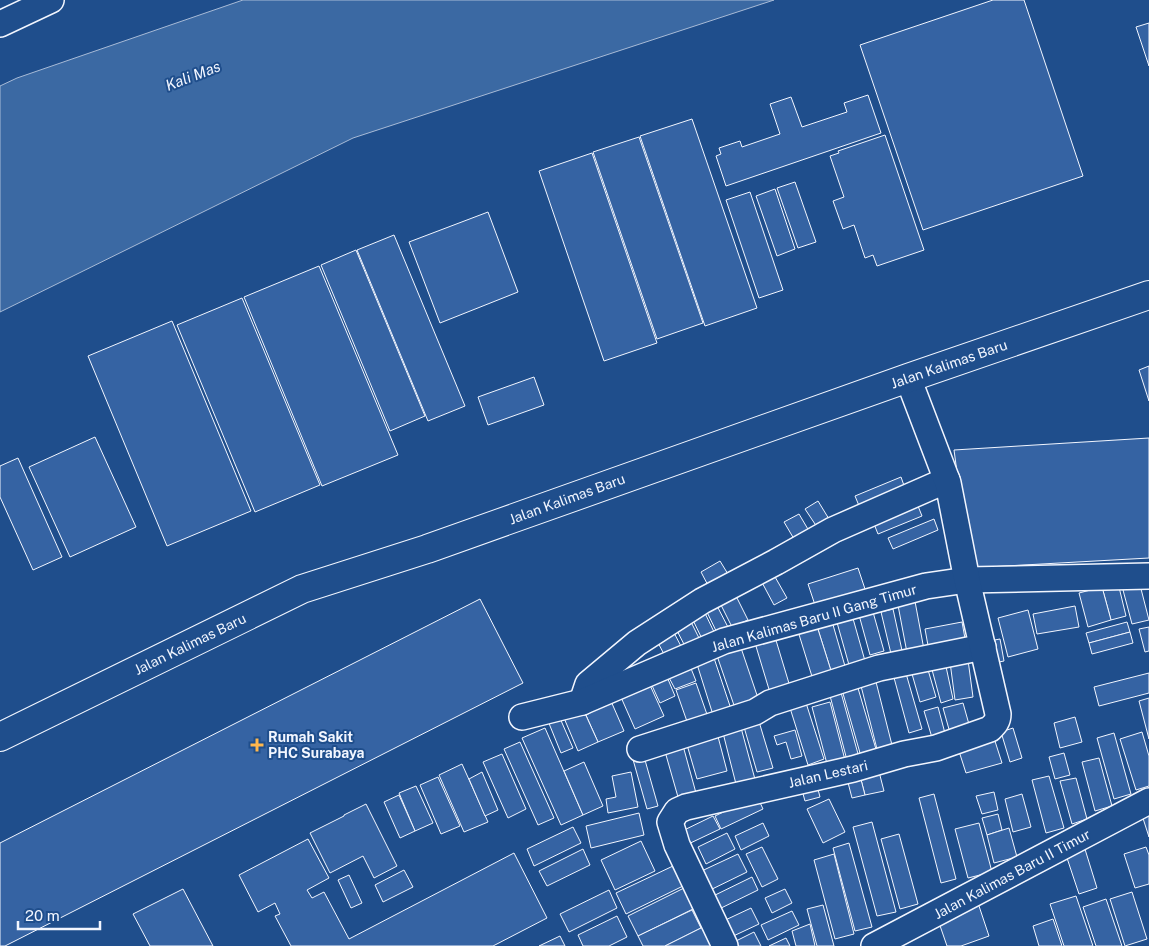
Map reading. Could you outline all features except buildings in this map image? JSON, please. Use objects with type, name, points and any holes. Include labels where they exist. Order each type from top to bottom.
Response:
[{"type":"street","points":[[0,24],[51,0]]},
{"type":"street","name":"Jalan Kalimas Baru","points":[[0,737],[302,589],[426,549],[908,378],[1149,295]]},
{"type":"street","points":[[640,749],[755,712],[770,703],[879,668],[983,647],[967,580],[947,480],[908,378]]},
{"type":"street","points":[[582,702],[588,684],[637,644],[702,601],[833,530],[947,480]]},
{"type":"street","name":"Jalan Kalimas Baru II Gang Timur","points":[[522,717],[582,702],[724,641],[926,586],[967,580],[1149,576]]},
{"type":"street","name":"Jalan Lestari","points":[[725,946],[677,845],[670,822],[677,811],[686,807],[853,769],[904,754],[936,748],[990,729],[996,724],[998,714],[983,647]]},
{"type":"street","name":"Jalan Kalimas Baru II Timur","points":[[874,946],[1149,801]]},
{"type":"water","name":"Kali Mas","points":[[243,0],[774,0],[353,138],[0,312],[0,86],[17,78]]},
{"type":"place","name":"Rumah Sakit PHC Surabaya","points":[[257,745]]}]
